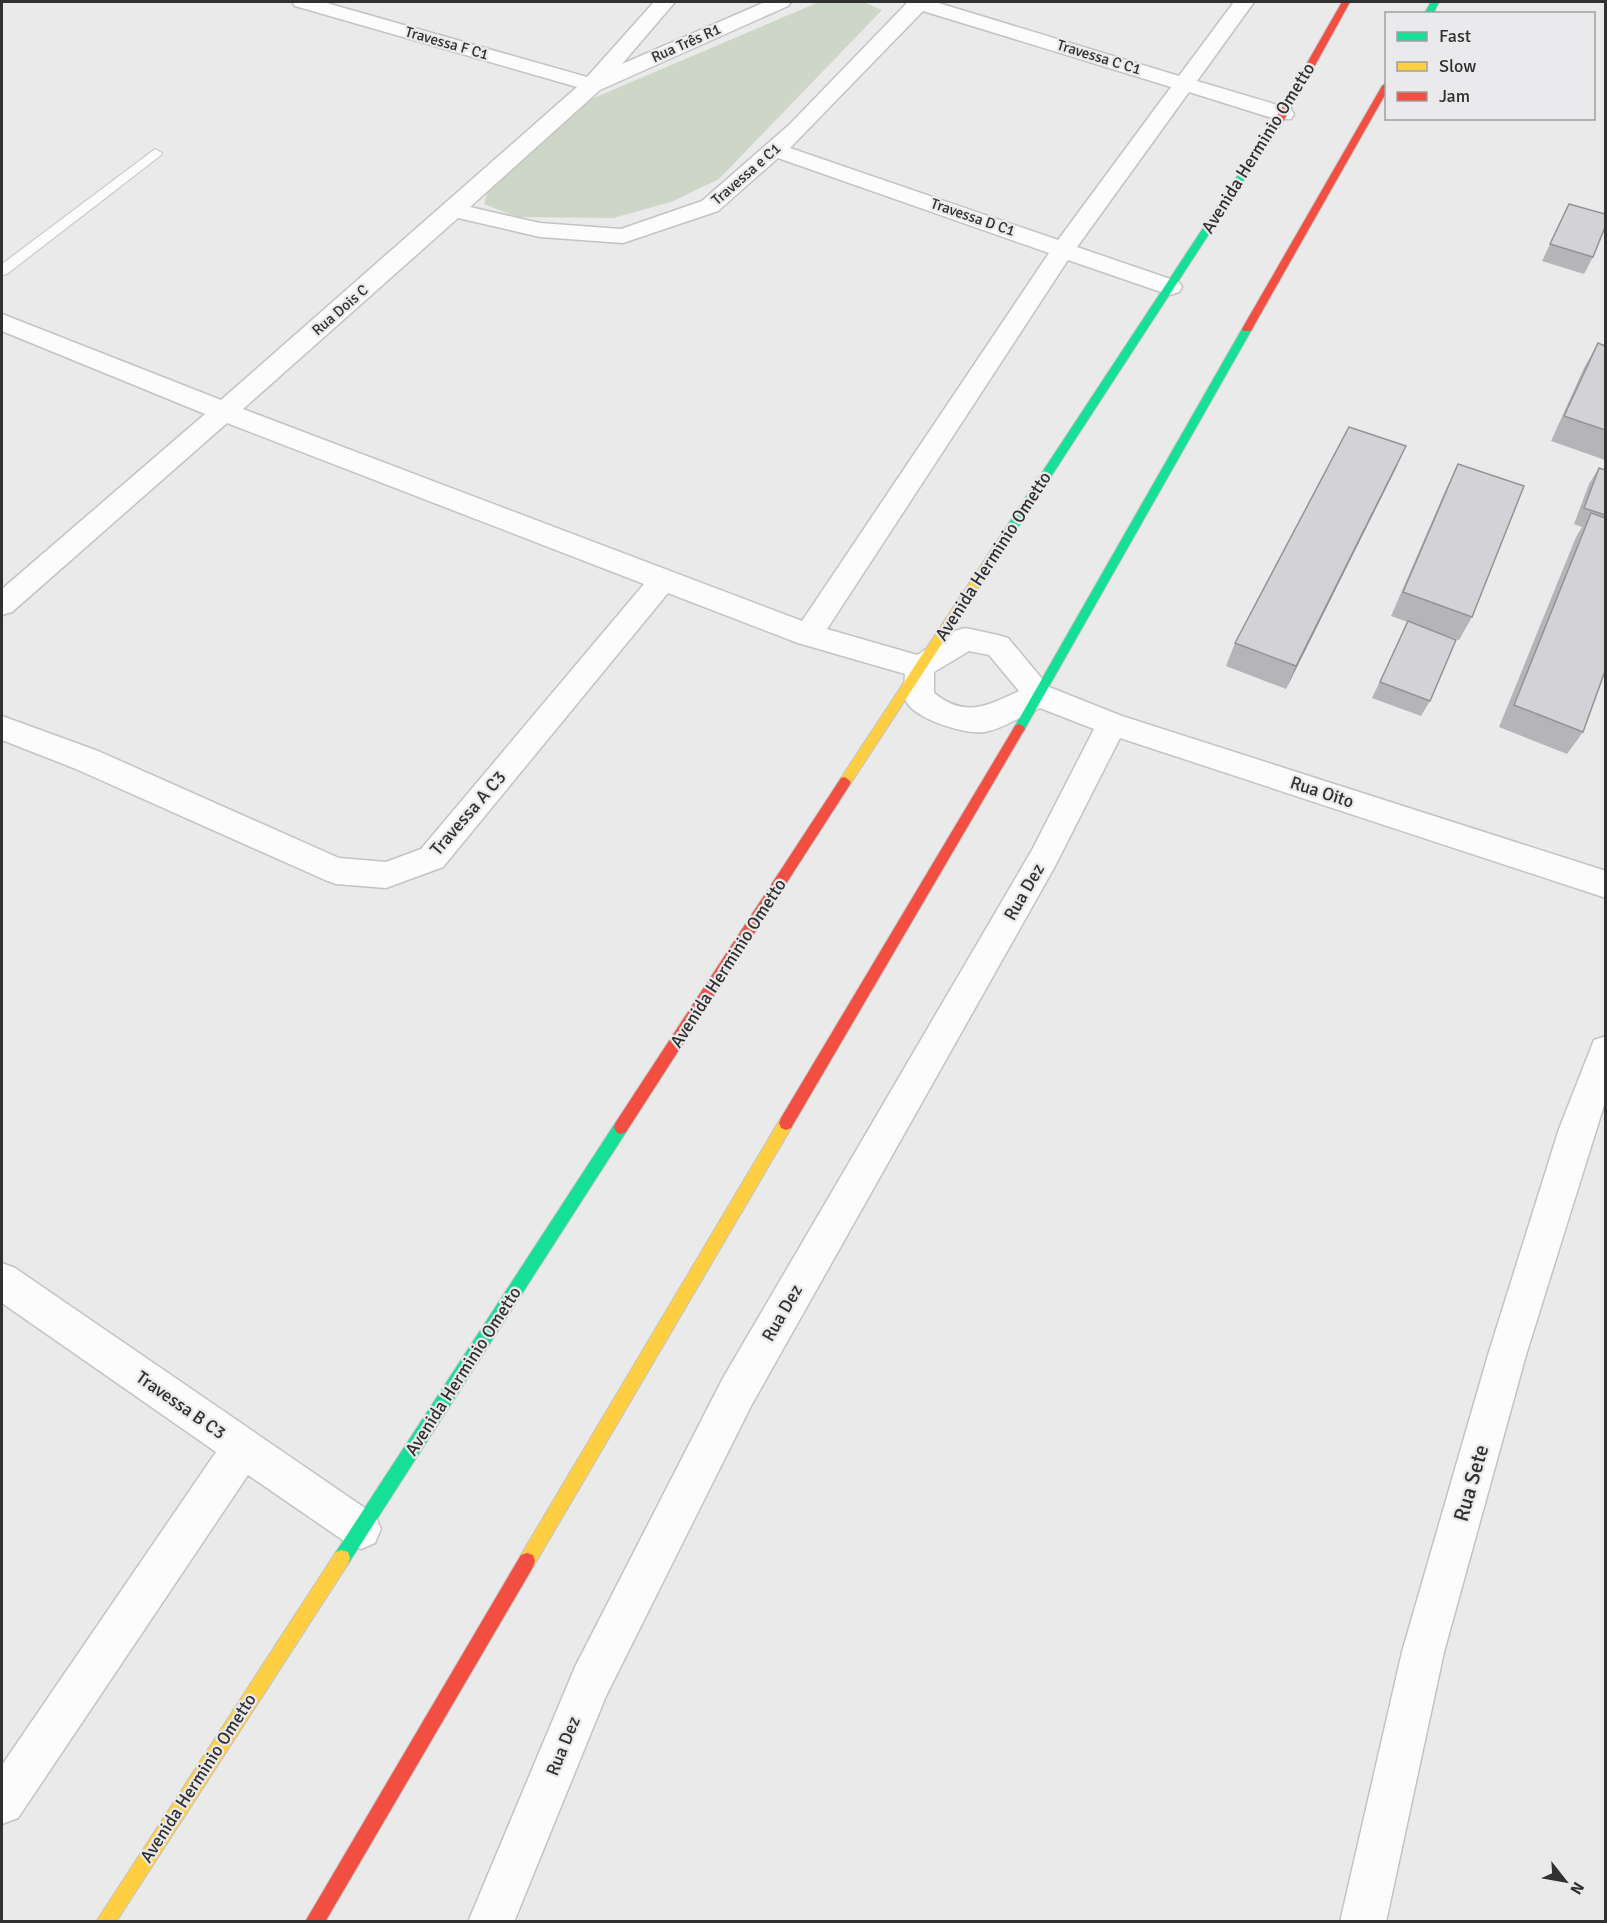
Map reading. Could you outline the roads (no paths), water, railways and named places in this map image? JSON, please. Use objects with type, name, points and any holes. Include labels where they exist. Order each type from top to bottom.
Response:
[{"type":"street","name":"Travessa F C1","points":[[302,2],[591,85]]},
{"type":"street","name":"Rua Dois C","points":[[2,605],[225,411],[591,85],[665,2]]},
{"type":"street","name":"Rua Três R1","points":[[591,85],[781,2]]},
{"type":"street","name":"Travessa C C1","points":[[917,2],[1283,114]]},
{"type":"street","name":"Travessa e C1","points":[[450,209],[540,230],[623,236],[710,206],[798,129],[917,2]]},
{"type":"street","points":[[808,635],[1064,248],[1244,2]]},
{"type":"street","name":"Avenida Herminio Ometto","points":[[105,1922],[920,667],[1283,114],[1346,2]]},
{"type":"street","points":[[314,1922],[1039,695],[1385,88]]},
{"type":"street","name":"Travessa D C1","points":[[775,150],[1064,248],[1170,287]]},
{"type":"street","points":[[2,322],[290,438],[808,635],[920,667],[965,639],[998,646],[1039,695]]},
{"type":"street","name":"Travessa A C3","points":[[2,728],[87,760],[336,871],[386,875],[432,858],[663,580]]},
{"type":"street","points":[[920,667],[919,698],[937,711],[983,720],[1039,695]]},
{"type":"street","name":"Rua Oito","points":[[1039,695],[1112,724],[1605,885]]},
{"type":"street","name":"Rua Dez","points":[[491,1922],[590,1682],[737,1392],[1038,868],[1112,724]]},
{"type":"street","name":"Rua Sete","points":[[1363,1922],[1423,1652],[1511,1343],[1577,1129],[1605,1051]]},
{"type":"street","name":"Travessa B C3","points":[[2,1281],[361,1529]]},
{"type":"street","points":[[2,1802],[243,1448]]},
{"type":"lane","points":[[2,271],[155,153]]}]
